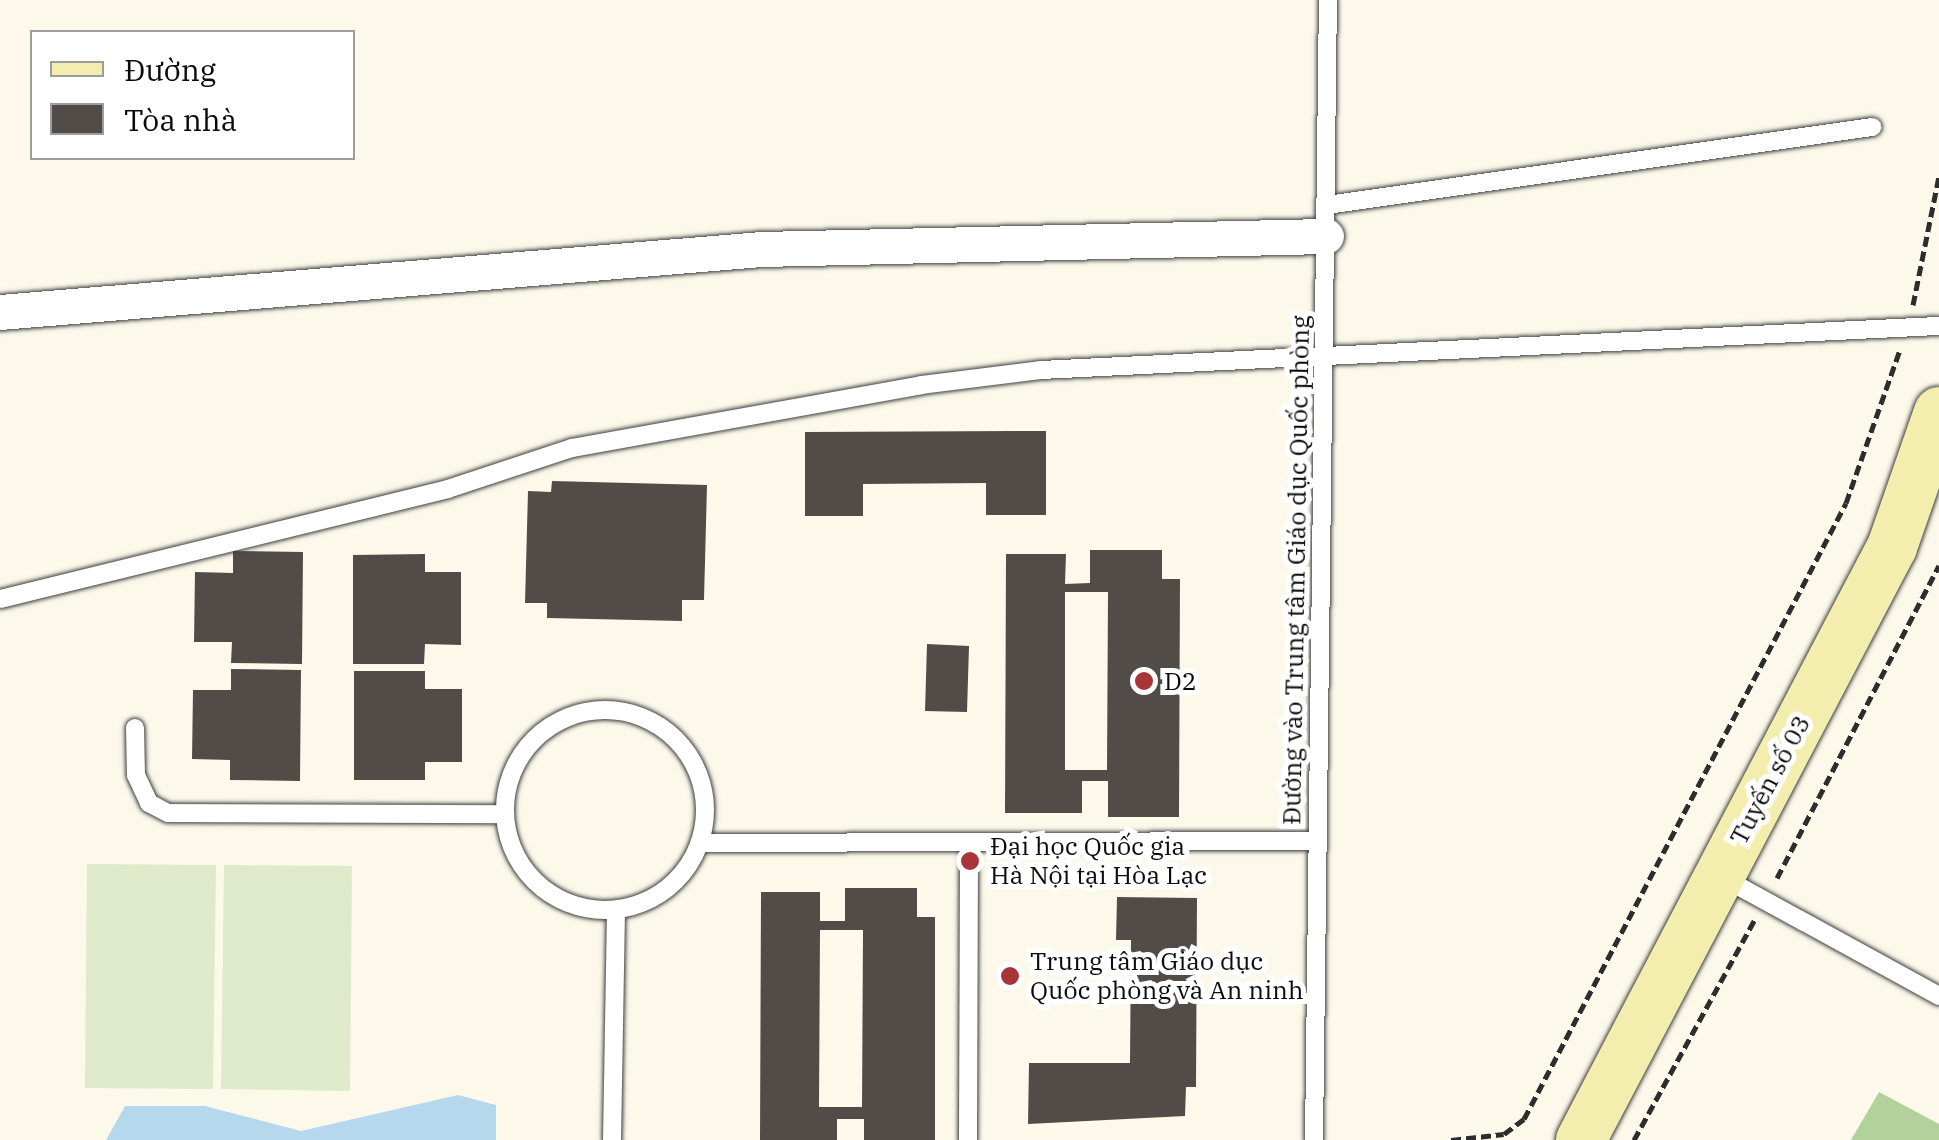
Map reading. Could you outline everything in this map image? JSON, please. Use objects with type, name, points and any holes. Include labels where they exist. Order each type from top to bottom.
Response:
[{"type":"street","points":[[0,312],[760,249],[1327,221]]},
{"type":"street","name":"Tuyến số 03","points":[[1581,1140],[1892,547],[1939,412]]},
{"type":"lane","name":"Đường vào Trung tâm Giáo dục Quốc phòng","points":[[1314,1140],[1328,0]]},
{"type":"lane","points":[[1327,221],[1872,127]]},
{"type":"lane","points":[[0,599],[448,489],[572,448],[1041,370],[1939,326]]},
{"type":"lane","points":[[604,710],[636,714],[686,751],[700,780],[700,843],[668,889],[616,910],[588,910],[539,886],[516,853],[505,814],[523,753],[545,730],[604,710]]},
{"type":"lane","points":[[135,728],[136,775],[149,803],[168,813],[505,814]]},
{"type":"lane","points":[[700,843],[1317,842]]},
{"type":"lane","points":[[968,1140],[969,844]]},
{"type":"lane","points":[[1720,876],[1939,996]]},
{"type":"lane","points":[[612,1140],[616,910]]},
{"type":"path","points":[[1452,1140],[1504,1134],[1524,1119],[1846,504],[1907,325],[1939,176]]},
{"type":"path","points":[[1634,1140],[1939,566]]},
{"type":"green space","points":[[87,864],[216,865],[213,1089],[85,1088]]},
{"type":"green space","points":[[224,865],[352,866],[350,1091],[221,1089]]},
{"type":"green space","points":[[1879,1092],[1939,1124],[1939,1140],[1851,1140]]},
{"type":"water","points":[[458,1095],[496,1105],[496,1140],[106,1140],[125,1106],[205,1106],[301,1131]]},
{"type":"building","points":[[1046,431],[1046,515],[986,515],[986,483],[863,484],[863,516],[805,516],[805,432]]},
{"type":"building","points":[[552,481],[707,485],[704,600],[682,600],[682,621],[547,618],[547,603],[525,603],[528,491],[551,492]]},
{"type":"building","name":"D2","points":[[1090,550],[1162,550],[1162,579],[1180,579],[1179,817],[1108,817],[1108,781],[1082,781],[1082,813],[1005,813],[1006,554],[1066,554],[1065,584],[1090,583]],"holes":[[[1065,592],[1108,592],[1107,770],[1065,770]]]},
{"type":"building","points":[[233,551],[303,552],[302,664],[231,663],[232,642],[194,642],[195,572],[233,573]]},
{"type":"building","points":[[425,554],[425,572],[461,572],[461,645],[425,644],[424,664],[353,664],[353,555]]},
{"type":"building","points":[[927,644],[969,646],[967,712],[925,711]]},
{"type":"building","points":[[231,669],[301,670],[300,781],[230,780],[230,760],[192,759],[193,690],[231,690]]},
{"type":"building","points":[[354,671],[425,671],[425,689],[462,689],[462,762],[425,762],[425,780],[354,780]]},
{"type":"building","points":[[845,888],[917,888],[917,917],[935,917],[935,1140],[864,1140],[864,1119],[837,1119],[837,1140],[760,1140],[761,892],[820,892],[820,921],[845,921]],"holes":[[[820,930],[863,930],[862,1107],[819,1107]]]},
{"type":"building","points":[[1117,897],[1197,898],[1196,1087],[1186,1087],[1185,1116],[1028,1124],[1029,1063],[1130,1063],[1131,940],[1116,940]]},
{"type":"place","name":"D2","points":[[1144,681]]},
{"type":"place","name":"Đại học Quốc gia Hà Nội tại Hòa Lạc","points":[[970,861]]},
{"type":"place","name":"Trung tâm Giáo dục Quốc phòng và An ninh","points":[[1010,976]]}]
